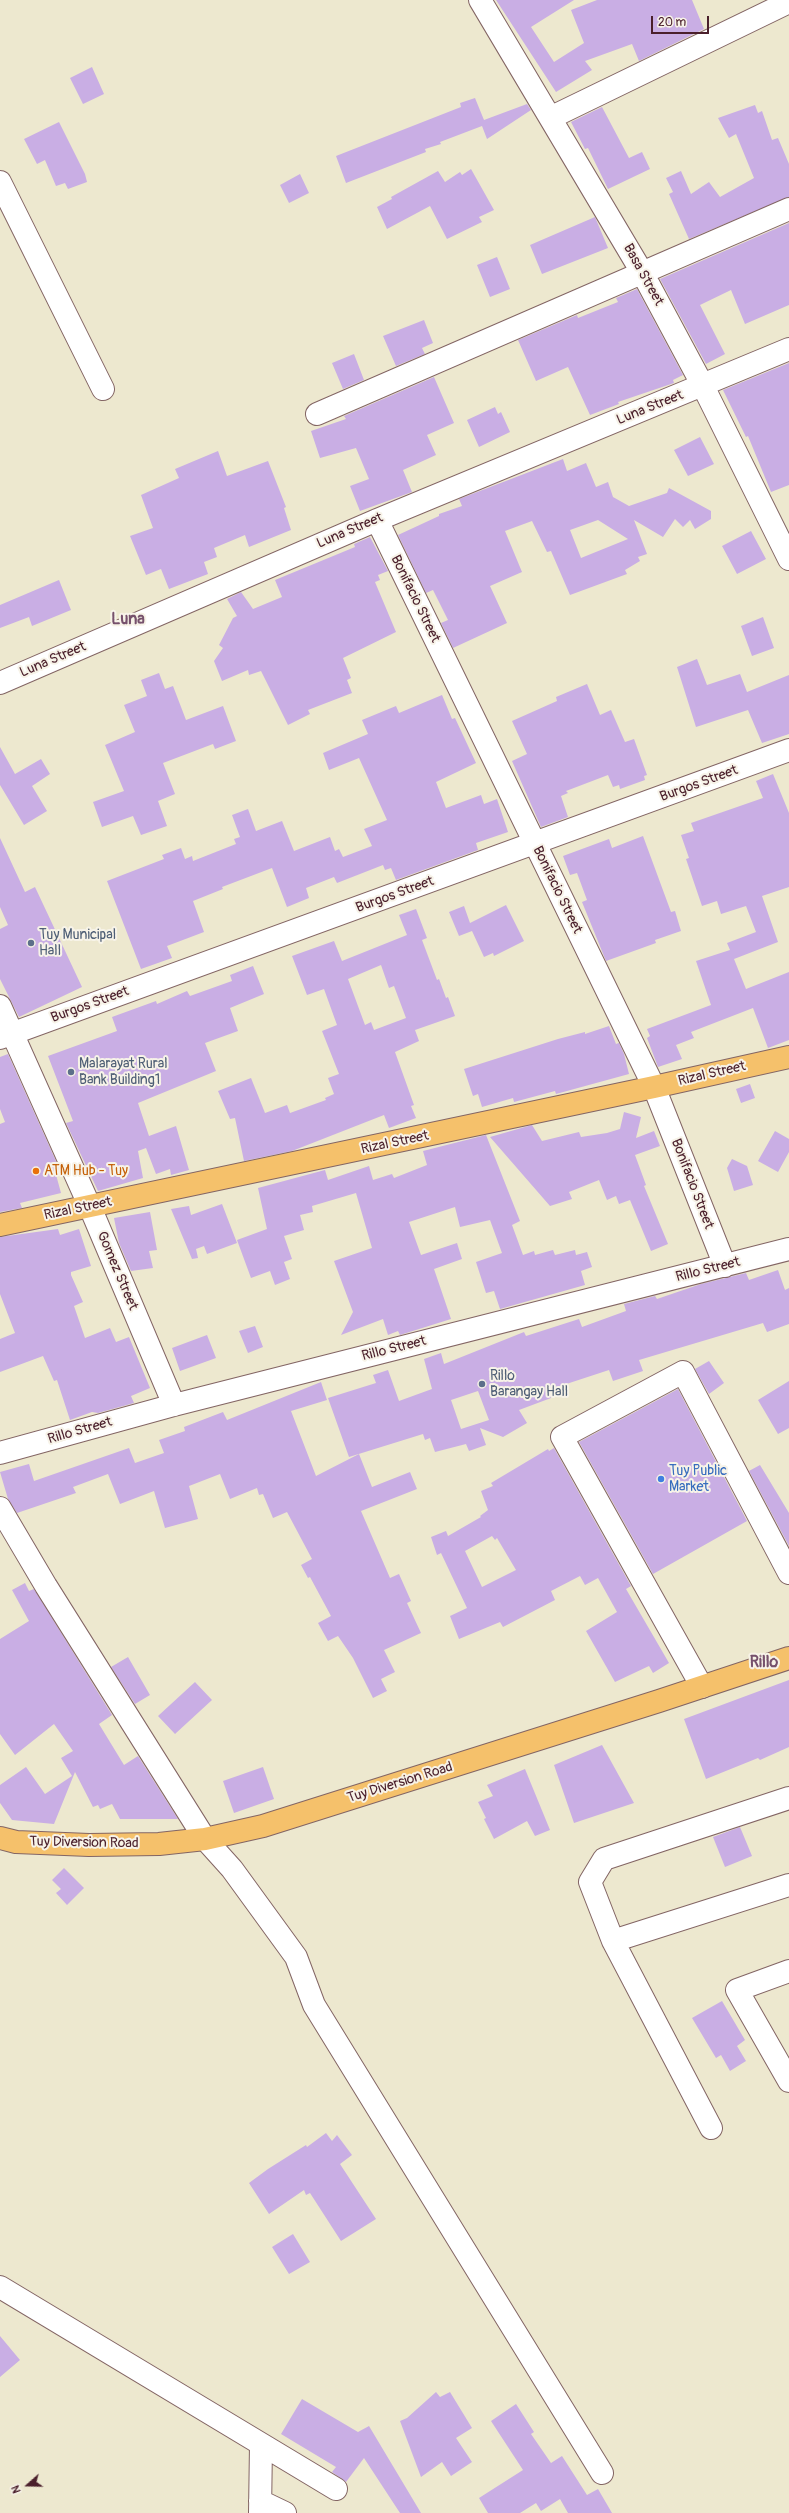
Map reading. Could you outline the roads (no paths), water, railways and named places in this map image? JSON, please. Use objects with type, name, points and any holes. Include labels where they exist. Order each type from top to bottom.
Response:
[{"type":"main road","name":"Rizal Street","points":[[0,1225],[654,1087],[789,1057]]},
{"type":"main road","name":"Tuy Diversion Road","points":[[0,1838],[16,1842],[89,1845],[159,1844],[206,1839],[263,1826],[789,1658]]},
{"type":"street","name":"Basa Street","points":[[480,0],[552,117],[643,274],[703,386],[789,559]]},
{"type":"street","points":[[552,117],[789,2]]},
{"type":"street","points":[[0,182],[103,389]]},
{"type":"street","points":[[317,414],[643,274],[789,209]]},
{"type":"street","name":"Luna Street","points":[[0,683],[377,520],[703,386],[789,349]]},
{"type":"street","name":"Bonifacio Street","points":[[377,520],[654,1087],[724,1266]]},
{"type":"street","name":"Burgos Street","points":[[6,1036],[789,750]]},
{"type":"street","name":"Gomez Street","points":[[0,1006],[6,1036],[90,1206],[174,1404]]},
{"type":"street","name":"Rillo Street","points":[[0,1453],[174,1404],[789,1249]]},
{"type":"street","points":[[702,1687],[562,1437],[683,1372],[789,1573]]},
{"type":"street","points":[[0,1508],[46,1586],[206,1839],[232,1869],[296,1957],[314,2005],[602,2473]]},
{"type":"street","points":[[711,2128],[613,1941],[590,1882],[604,1859],[789,1798]]},
{"type":"street","points":[[613,1941],[789,1885]]},
{"type":"street","points":[[789,1971],[737,1990],[789,2080]]},
{"type":"street","points":[[0,2288],[336,2489]]},
{"type":"street","points":[[261,2445],[260,2507],[285,2513]]},
{"type":"place","name":"Tuy Municipal Hall","points":[[31,943]]},
{"type":"place","name":"Malarayat Rural Bank Building1","points":[[71,1072]]},
{"type":"place","name":"ATM Hub - Tuy","points":[[36,1171]]},
{"type":"place","name":"Rillo Barangay Hall","points":[[482,1384]]},
{"type":"place","name":"Tuy Public Market","points":[[661,1479]]},
{"type":"district","name":"Luna","points":[[128,620]]},
{"type":"district","name":"Rillo","points":[[764,1663]]}]
